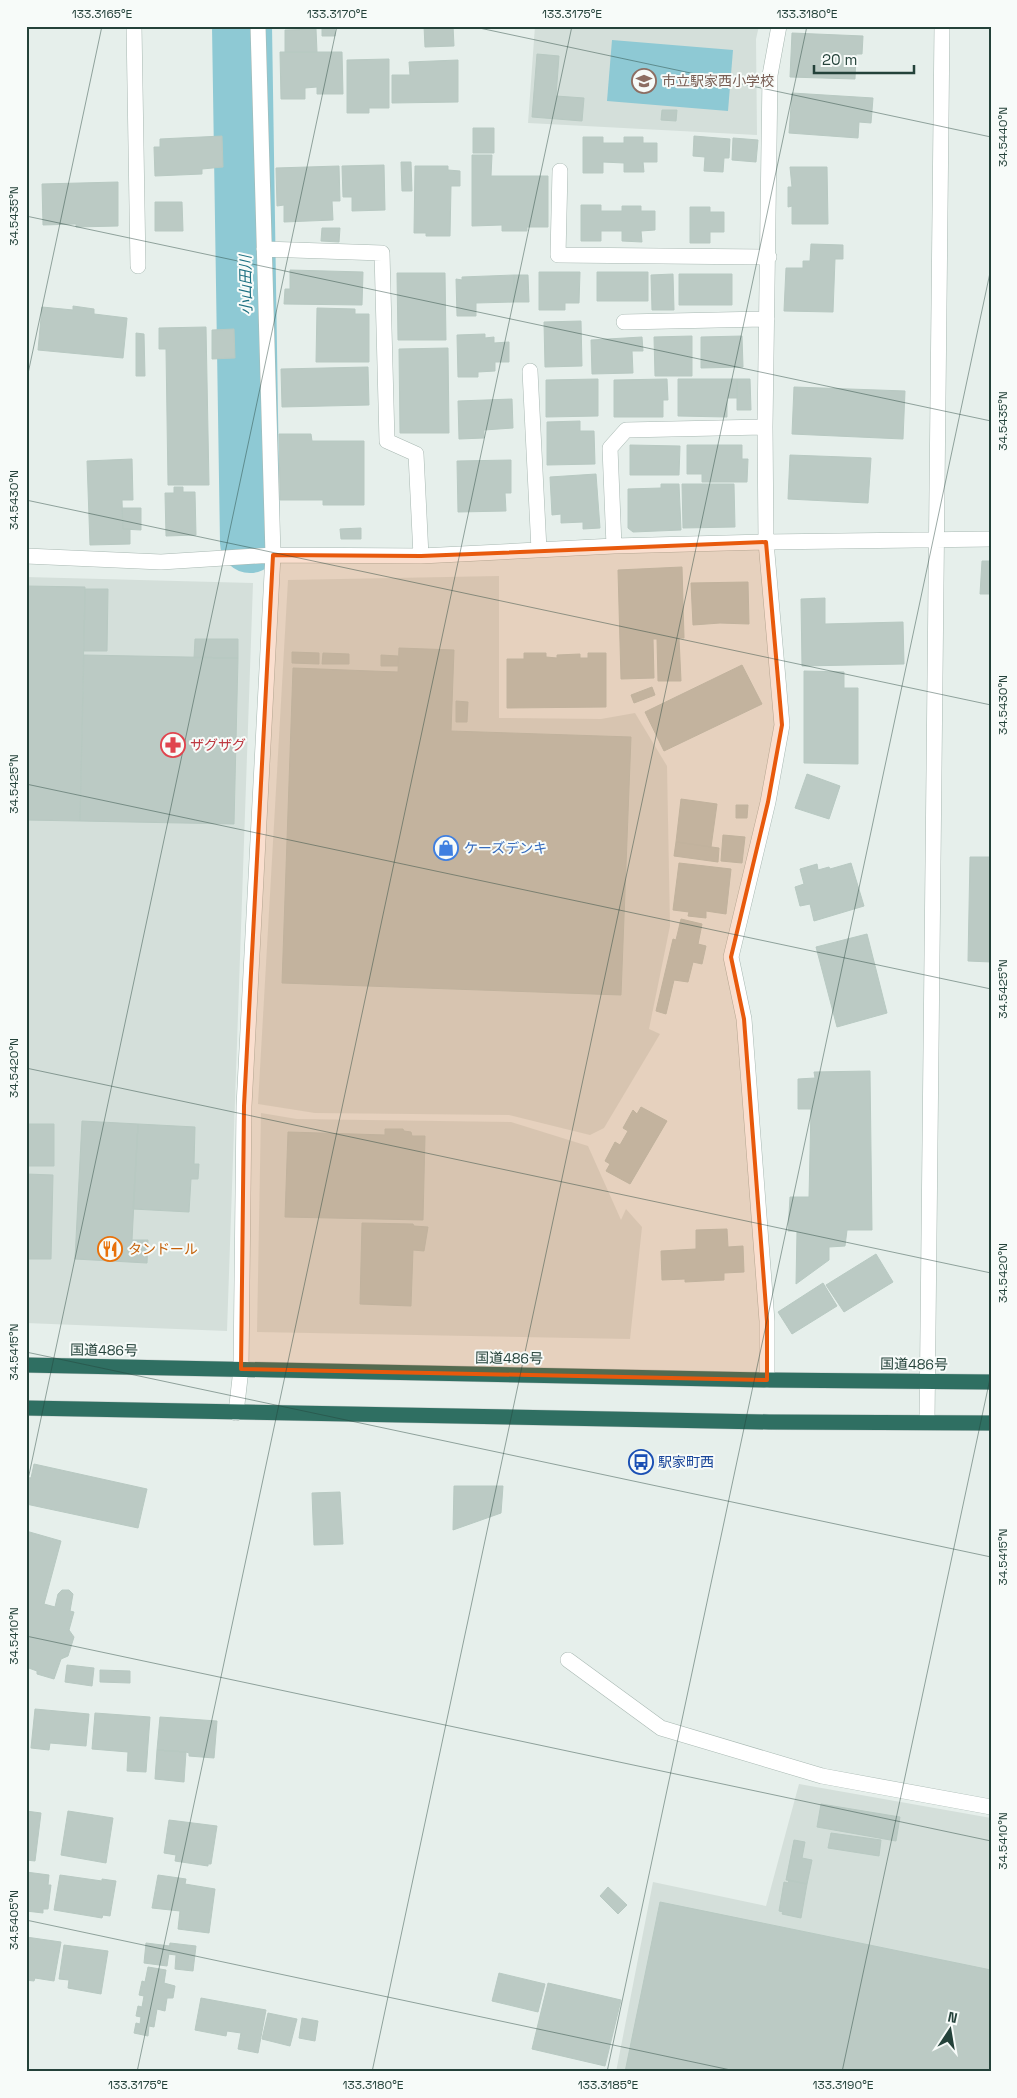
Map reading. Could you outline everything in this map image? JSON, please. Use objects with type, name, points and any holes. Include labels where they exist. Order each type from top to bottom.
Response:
[{"type":"highway","name":"国道486号","points":[[26,1365],[767,1380],[991,1382]]},
{"type":"highway","points":[[26,1408],[769,1422],[927,1421],[991,1423]]},
{"type":"street","points":[[134,26],[138,266]]},
{"type":"street","points":[[236,1413],[241,1369],[244,1106],[273,554],[258,26]]},
{"type":"street","points":[[767,1380],[767,1321],[744,1019],[731,957],[768,802],[782,725],[766,542],[765,428],[770,75],[779,26]]},
{"type":"street","points":[[927,1421],[942,26]]},
{"type":"street","points":[[560,171],[558,255],[768,257]]},
{"type":"street","points":[[264,249],[382,253],[387,441],[416,454],[422,556]]},
{"type":"street","points":[[624,322],[768,319]]},
{"type":"street","points":[[530,371],[539,550]]},
{"type":"street","points":[[614,546],[610,448],[626,430],[765,428]]},
{"type":"street","points":[[26,556],[161,562],[273,554],[422,556],[614,546],[991,539]]},
{"type":"street","points":[[568,1660],[661,1728],[822,1776],[991,1807]]},
{"type":"highlighted area","points":[[766,542],[782,725],[768,802],[731,957],[744,1019],[767,1321],[767,1380],[241,1369],[244,1106],[273,555],[421,556]]},
{"type":"shaded area","name":"市立駅家西小学校","points":[[535,26],[759,26],[756,39],[757,135],[528,123]]},
{"type":"shaded area","points":[[499,576],[499,718],[601,719],[635,713],[667,766],[670,926],[649,1029],[660,1034],[604,1128],[590,1135],[509,1115],[315,1113],[258,1104],[288,580]]},
{"type":"shaded area","points":[[26,577],[253,583],[227,1331],[26,1323]]},
{"type":"shaded area","points":[[261,1113],[297,1119],[511,1122],[588,1146],[621,1220],[626,1209],[642,1227],[630,1339],[257,1332]]},
{"type":"shaded area","points":[[799,1784],[991,1818],[991,2072],[616,2072],[653,1882],[766,1906]]},
{"type":"water","points":[[612,40],[733,50],[728,111],[607,101]]},
{"type":"building","points":[[322,26],[335,26],[335,36],[322,36]]},
{"type":"building","points":[[424,26],[453,26],[454,46],[425,47]]},
{"type":"building","points":[[316,29],[317,52],[285,52],[285,30]]},
{"type":"building","points":[[792,33],[863,36],[862,54],[856,54],[855,79],[790,77]]},
{"type":"building","points":[[280,52],[342,52],[343,94],[317,94],[317,87],[305,88],[305,99],[281,99]]},
{"type":"building","points":[[537,54],[559,56],[556,96],[584,98],[582,121],[532,117]]},
{"type":"building","points":[[389,59],[389,108],[369,108],[369,113],[347,113],[347,60]]},
{"type":"building","points":[[458,60],[458,102],[392,103],[392,75],[410,75],[409,62]]},
{"type":"building","points":[[792,93],[873,98],[871,123],[859,122],[858,138],[789,133]]},
{"type":"building","points":[[662,110],[677,110],[676,121],[661,120]]},
{"type":"building","points":[[473,128],[494,128],[494,153],[473,153]]},
{"type":"building","points":[[222,136],[223,167],[202,169],[202,174],[155,176],[154,147],[160,147],[160,139]]},
{"type":"building","points":[[694,136],[730,139],[729,158],[724,158],[723,172],[704,171],[705,157],[693,156]]},
{"type":"building","points":[[583,137],[603,137],[603,143],[624,143],[624,137],[643,137],[643,143],[657,143],[657,162],[643,162],[644,172],[624,172],[624,163],[603,162],[603,173],[583,173]]},
{"type":"building","points":[[733,138],[758,140],[756,162],[732,160]]},
{"type":"building","points":[[472,155],[492,155],[491,176],[548,176],[548,227],[527,227],[527,231],[502,231],[502,225],[472,226]]},
{"type":"building","points":[[401,162],[411,162],[412,191],[402,191]]},
{"type":"building","points":[[384,165],[385,210],[352,211],[352,197],[343,197],[342,166]]},
{"type":"building","points":[[339,166],[340,201],[332,201],[333,220],[284,222],[284,205],[277,206],[276,168]]},
{"type":"building","points":[[415,166],[448,166],[448,170],[460,171],[460,186],[451,186],[450,236],[426,236],[426,233],[414,233]]},
{"type":"building","points":[[790,167],[827,167],[828,224],[792,224],[792,206],[788,207],[788,187],[792,187]]},
{"type":"building","points":[[118,182],[118,226],[76,227],[76,224],[43,225],[42,184]]},
{"type":"building","points":[[155,202],[182,202],[183,231],[155,231]]},
{"type":"building","points":[[581,205],[601,205],[601,211],[622,211],[622,206],[641,206],[641,211],[655,211],[655,230],[641,231],[642,242],[622,241],[622,231],[601,231],[601,241],[581,241]]},
{"type":"building","points":[[690,207],[710,207],[710,212],[724,212],[724,232],[710,232],[710,243],[690,243]]},
{"type":"building","points":[[322,228],[340,228],[339,242],[321,241]]},
{"type":"building","points":[[811,244],[843,245],[843,259],[835,259],[833,312],[784,311],[786,268],[803,268],[803,261],[810,261]]},
{"type":"building","points":[[290,270],[363,272],[362,305],[284,304],[285,289],[290,289]]},
{"type":"building","points":[[539,272],[580,272],[579,303],[565,303],[565,310],[539,310]]},
{"type":"building","points":[[597,272],[648,272],[648,301],[597,301]]},
{"type":"building","points":[[397,273],[445,273],[446,340],[398,340]]},
{"type":"building","points":[[673,274],[674,310],[652,310],[651,275]]},
{"type":"building","points":[[679,274],[732,274],[732,305],[679,305]]},
{"type":"building","points":[[514,275],[514,302],[476,303],[476,316],[457,316],[456,279],[462,280],[462,277]]},
{"type":"building","points":[[514,275],[528,275],[529,302],[514,302]]},
{"type":"building","points":[[73,306],[94,309],[94,314],[127,318],[123,358],[38,350],[42,307],[73,310]]},
{"type":"building","points":[[317,308],[355,309],[355,314],[369,314],[369,362],[316,362]]},
{"type":"building","points":[[581,321],[582,366],[545,367],[544,322]]},
{"type":"building","points":[[206,327],[209,485],[168,485],[166,349],[159,349],[159,328]]},
{"type":"building","points":[[234,329],[235,358],[212,359],[212,330]]},
{"type":"building","points":[[136,333],[144,334],[145,376],[136,376]]},
{"type":"building","points":[[485,334],[485,338],[494,337],[494,343],[509,342],[509,362],[495,362],[495,371],[478,372],[478,377],[458,377],[457,335]]},
{"type":"building","points":[[692,336],[692,376],[655,376],[654,337]]},
{"type":"building","points":[[742,336],[743,367],[701,368],[701,337]]},
{"type":"building","points":[[642,337],[643,351],[632,351],[633,373],[592,374],[591,340]]},
{"type":"building","points":[[448,348],[449,433],[400,433],[399,349]]},
{"type":"building","points":[[368,367],[369,405],[282,407],[281,369]]},
{"type":"building","points":[[598,379],[598,416],[546,417],[546,380]]},
{"type":"building","points":[[667,379],[668,400],[663,400],[663,417],[614,417],[614,380]]},
{"type":"building","points":[[678,379],[737,379],[737,398],[727,398],[727,417],[678,416]]},
{"type":"building","points":[[737,379],[750,379],[751,410],[737,410]]},
{"type":"building","points":[[794,387],[905,391],[903,439],[792,434]]},
{"type":"building","points":[[512,399],[513,428],[484,430],[484,438],[459,439],[458,401]]},
{"type":"building","points":[[580,421],[580,431],[594,431],[595,464],[547,465],[547,422]]},
{"type":"building","points":[[279,434],[311,434],[312,441],[364,441],[364,505],[323,505],[323,500],[280,500]]},
{"type":"building","points":[[630,445],[680,446],[679,475],[630,475]]},
{"type":"building","points":[[687,445],[742,445],[742,459],[748,459],[747,482],[702,482],[702,474],[687,474]]},
{"type":"building","points":[[790,455],[871,458],[868,503],[788,499]]},
{"type":"building","points":[[132,459],[133,500],[122,500],[123,529],[130,529],[130,544],[90,545],[87,461]]},
{"type":"building","points":[[511,460],[511,493],[505,493],[506,511],[458,512],[457,461]]},
{"type":"building","points":[[596,474],[600,528],[583,529],[583,522],[561,523],[561,514],[552,515],[550,477]]},
{"type":"building","points":[[661,484],[679,484],[681,530],[633,532],[628,528],[628,489],[661,488]]},
{"type":"building","points":[[682,484],[734,484],[735,527],[683,528]]},
{"type":"building","points":[[174,487],[183,487],[183,492],[195,492],[196,535],[166,536],[165,493],[174,493]]},
{"type":"building","points":[[122,508],[141,508],[141,530],[123,529]]},
{"type":"building","points":[[361,528],[361,539],[341,539],[340,529]]},
{"type":"building","points":[[982,561],[991,561],[991,594],[980,594]]},
{"type":"building","points":[[682,567],[684,638],[679,638],[681,681],[658,681],[657,639],[653,639],[654,678],[621,679],[618,570]]},
{"type":"building","points":[[748,582],[749,624],[720,623],[693,625],[691,583]]},
{"type":"building","points":[[26,586],[85,587],[80,821],[26,820]]},
{"type":"building","points":[[85,589],[108,589],[107,651],[84,651]]},
{"type":"building","points":[[825,598],[825,624],[903,622],[904,664],[802,666],[801,599]]},
{"type":"building","points":[[195,639],[238,639],[238,658],[194,658]]},
{"type":"building","points":[[399,648],[454,650],[451,731],[631,737],[621,995],[282,983],[293,668],[398,672]]},
{"type":"building","points":[[292,652],[319,653],[319,664],[292,663]]},
{"type":"building","points":[[323,653],[349,654],[349,664],[322,664]]},
{"type":"building","points":[[524,653],[546,653],[546,657],[557,658],[557,655],[580,654],[580,658],[588,658],[588,653],[606,653],[606,707],[507,708],[507,659],[524,659]]},
{"type":"building","points":[[84,655],[238,658],[234,824],[80,821]]},
{"type":"building","points":[[381,655],[398,656],[398,666],[381,666]]},
{"type":"building","points":[[742,665],[762,704],[664,751],[645,712]]},
{"type":"building","points":[[804,671],[844,672],[844,688],[858,688],[858,764],[804,763]]},
{"type":"building","points":[[652,687],[655,695],[634,703],[631,695]]},
{"type":"building","points":[[456,701],[468,702],[467,722],[456,722]]},
{"type":"building","points":[[807,774],[840,786],[829,819],[795,808]]},
{"type":"building","points":[[681,799],[717,804],[711,847],[676,842]]},
{"type":"building","points":[[736,805],[748,805],[747,818],[736,818]]},
{"type":"building","points":[[723,835],[745,837],[742,863],[721,861]]},
{"type":"building","points":[[676,842],[719,848],[718,862],[674,856]]},
{"type":"building","points":[[970,857],[991,857],[991,962],[968,961]]},
{"type":"building","points":[[679,863],[731,869],[726,914],[706,911],[706,918],[688,916],[689,912],[673,910]]},
{"type":"building","points":[[851,863],[864,906],[814,921],[810,904],[800,906],[795,887],[804,884],[800,869],[817,864],[818,870],[829,867],[830,869]]},
{"type":"building","points":[[681,919],[702,924],[698,944],[706,946],[702,964],[693,962],[688,982],[674,980],[666,1014],[656,1011],[673,939],[676,940]]},
{"type":"building","points":[[867,934],[887,1013],[837,1027],[816,947]]},
{"type":"building","points":[[870,1071],[872,1230],[847,1230],[845,1246],[829,1247],[829,1260],[796,1284],[797,1231],[788,1231],[790,1197],[809,1197],[811,1109],[798,1109],[798,1079],[815,1078],[814,1072]]},
{"type":"building","points":[[641,1107],[667,1121],[630,1184],[606,1171],[610,1164],[605,1161],[615,1142],[620,1145],[628,1131],[623,1128],[633,1110],[637,1114]]},
{"type":"building","points":[[82,1121],[138,1124],[132,1240],[148,1240],[147,1263],[75,1259]]},
{"type":"building","points":[[26,1124],[54,1124],[54,1166],[26,1166]]},
{"type":"building","points":[[138,1124],[195,1127],[194,1164],[199,1164],[198,1179],[191,1179],[189,1212],[133,1209]]},
{"type":"building","points":[[385,1129],[403,1129],[404,1131],[411,1132],[412,1136],[425,1136],[423,1220],[285,1217],[288,1132],[385,1135]]},
{"type":"building","points":[[26,1174],[53,1175],[51,1259],[26,1259]]},
{"type":"building","points":[[362,1223],[413,1224],[414,1226],[428,1227],[424,1251],[413,1250],[411,1306],[360,1304]]},
{"type":"building","points":[[727,1229],[728,1247],[743,1246],[744,1272],[724,1273],[724,1280],[685,1282],[685,1279],[662,1280],[661,1251],[696,1249],[696,1230]]},
{"type":"building","points":[[876,1254],[893,1282],[844,1312],[826,1285]]},
{"type":"building","points":[[823,1283],[837,1306],[792,1334],[778,1312]]},
{"type":"building","points":[[34,1464],[147,1489],[138,1528],[26,1504],[28,1491],[26,1491],[26,1477],[31,1478]]},
{"type":"building","points":[[454,1486],[503,1486],[501,1513],[453,1530]]},
{"type":"building","points":[[340,1492],[343,1544],[314,1545],[312,1493]]},
{"type":"building","points":[[26,1531],[61,1541],[44,1604],[55,1607],[58,1594],[62,1590],[69,1590],[73,1594],[70,1611],[74,1612],[69,1630],[74,1637],[68,1656],[61,1659],[54,1679],[37,1674],[37,1671],[26,1667]]},
{"type":"building","points":[[67,1665],[94,1668],[92,1686],[65,1682]]},
{"type":"building","points":[[100,1670],[130,1671],[130,1683],[100,1682]]},
{"type":"building","points":[[35,1709],[89,1714],[86,1746],[50,1743],[49,1750],[31,1748]]},
{"type":"building","points":[[95,1713],[150,1717],[146,1772],[127,1771],[128,1752],[92,1749]]},
{"type":"building","points":[[160,1717],[217,1721],[214,1758],[189,1756],[189,1753],[186,1752],[157,1750]]},
{"type":"building","points":[[157,1750],[186,1752],[184,1782],[155,1779]]},
{"type":"building","points":[[821,1804],[900,1817],[896,1841],[817,1827]]},
{"type":"building","points":[[26,1811],[41,1813],[35,1861],[26,1860]]},
{"type":"building","points":[[68,1811],[113,1818],[106,1863],[61,1855]]},
{"type":"building","points":[[169,1820],[217,1826],[211,1864],[208,1864],[208,1866],[175,1861],[176,1855],[164,1853]]},
{"type":"building","points":[[831,1833],[881,1840],[879,1856],[828,1848]]},
{"type":"building","points":[[794,1840],[805,1842],[802,1858],[812,1860],[807,1884],[786,1880]]},
{"type":"building","points":[[26,1872],[49,1875],[48,1885],[51,1885],[48,1909],[43,1909],[43,1913],[26,1911]]},
{"type":"building","points":[[60,1875],[116,1881],[110,1916],[103,1915],[102,1918],[54,1910]]},
{"type":"building","points":[[158,1875],[186,1879],[185,1884],[215,1889],[209,1933],[178,1929],[180,1911],[152,1908]]},
{"type":"building","points":[[789,1880],[807,1884],[801,1918],[782,1914],[783,1912],[779,1911],[784,1882],[788,1883]]},
{"type":"building","points":[[608,1887],[627,1905],[618,1914],[600,1896]]},
{"type":"building","points":[[660,1902],[991,1970],[991,2072],[625,2072]]},
{"type":"building","points":[[26,1937],[61,1942],[54,1981],[35,1978],[34,1981],[26,1980]]},
{"type":"building","points":[[146,1943],[170,1946],[167,1966],[144,1963]]},
{"type":"building","points":[[170,1943],[196,1946],[193,1971],[175,1969],[176,1955],[168,1954]]},
{"type":"building","points":[[64,1945],[108,1951],[101,1994],[68,1988],[69,1980],[59,1979]]},
{"type":"building","points":[[148,1967],[166,1970],[164,1983],[175,1986],[173,1998],[167,1998],[165,2011],[157,2009],[154,2027],[149,2026],[148,2036],[134,2033],[136,2023],[140,2024],[141,2017],[136,2016],[138,2006],[142,2007],[144,1996],[139,1995],[142,1981],[145,1982]]},
{"type":"building","points":[[499,1973],[545,1984],[538,2012],[492,2001]]},
{"type":"building","points":[[548,1983],[621,2000],[605,2066],[532,2049]]},
{"type":"building","points":[[201,1998],[266,2010],[258,2053],[238,2049],[241,2033],[227,2031],[226,2036],[195,2030]]},
{"type":"building","points":[[268,2013],[297,2019],[290,2046],[262,2039]]},
{"type":"building","points":[[302,2018],[318,2021],[315,2041],[299,2038]]},
{"type":"waterway","name":"小山田川","points":[[242,26],[250,543]]},
{"type":"place","name":"市立駅家西小学校","points":[[644,81]]},
{"type":"place","name":"ザグザグ","points":[[173,745]]},
{"type":"place","name":"ケーズデンキ","points":[[446,848]]},
{"type":"place","name":"タンドール","points":[[110,1249]]},
{"type":"place","name":"駅家町西","points":[[641,1462]]}]
